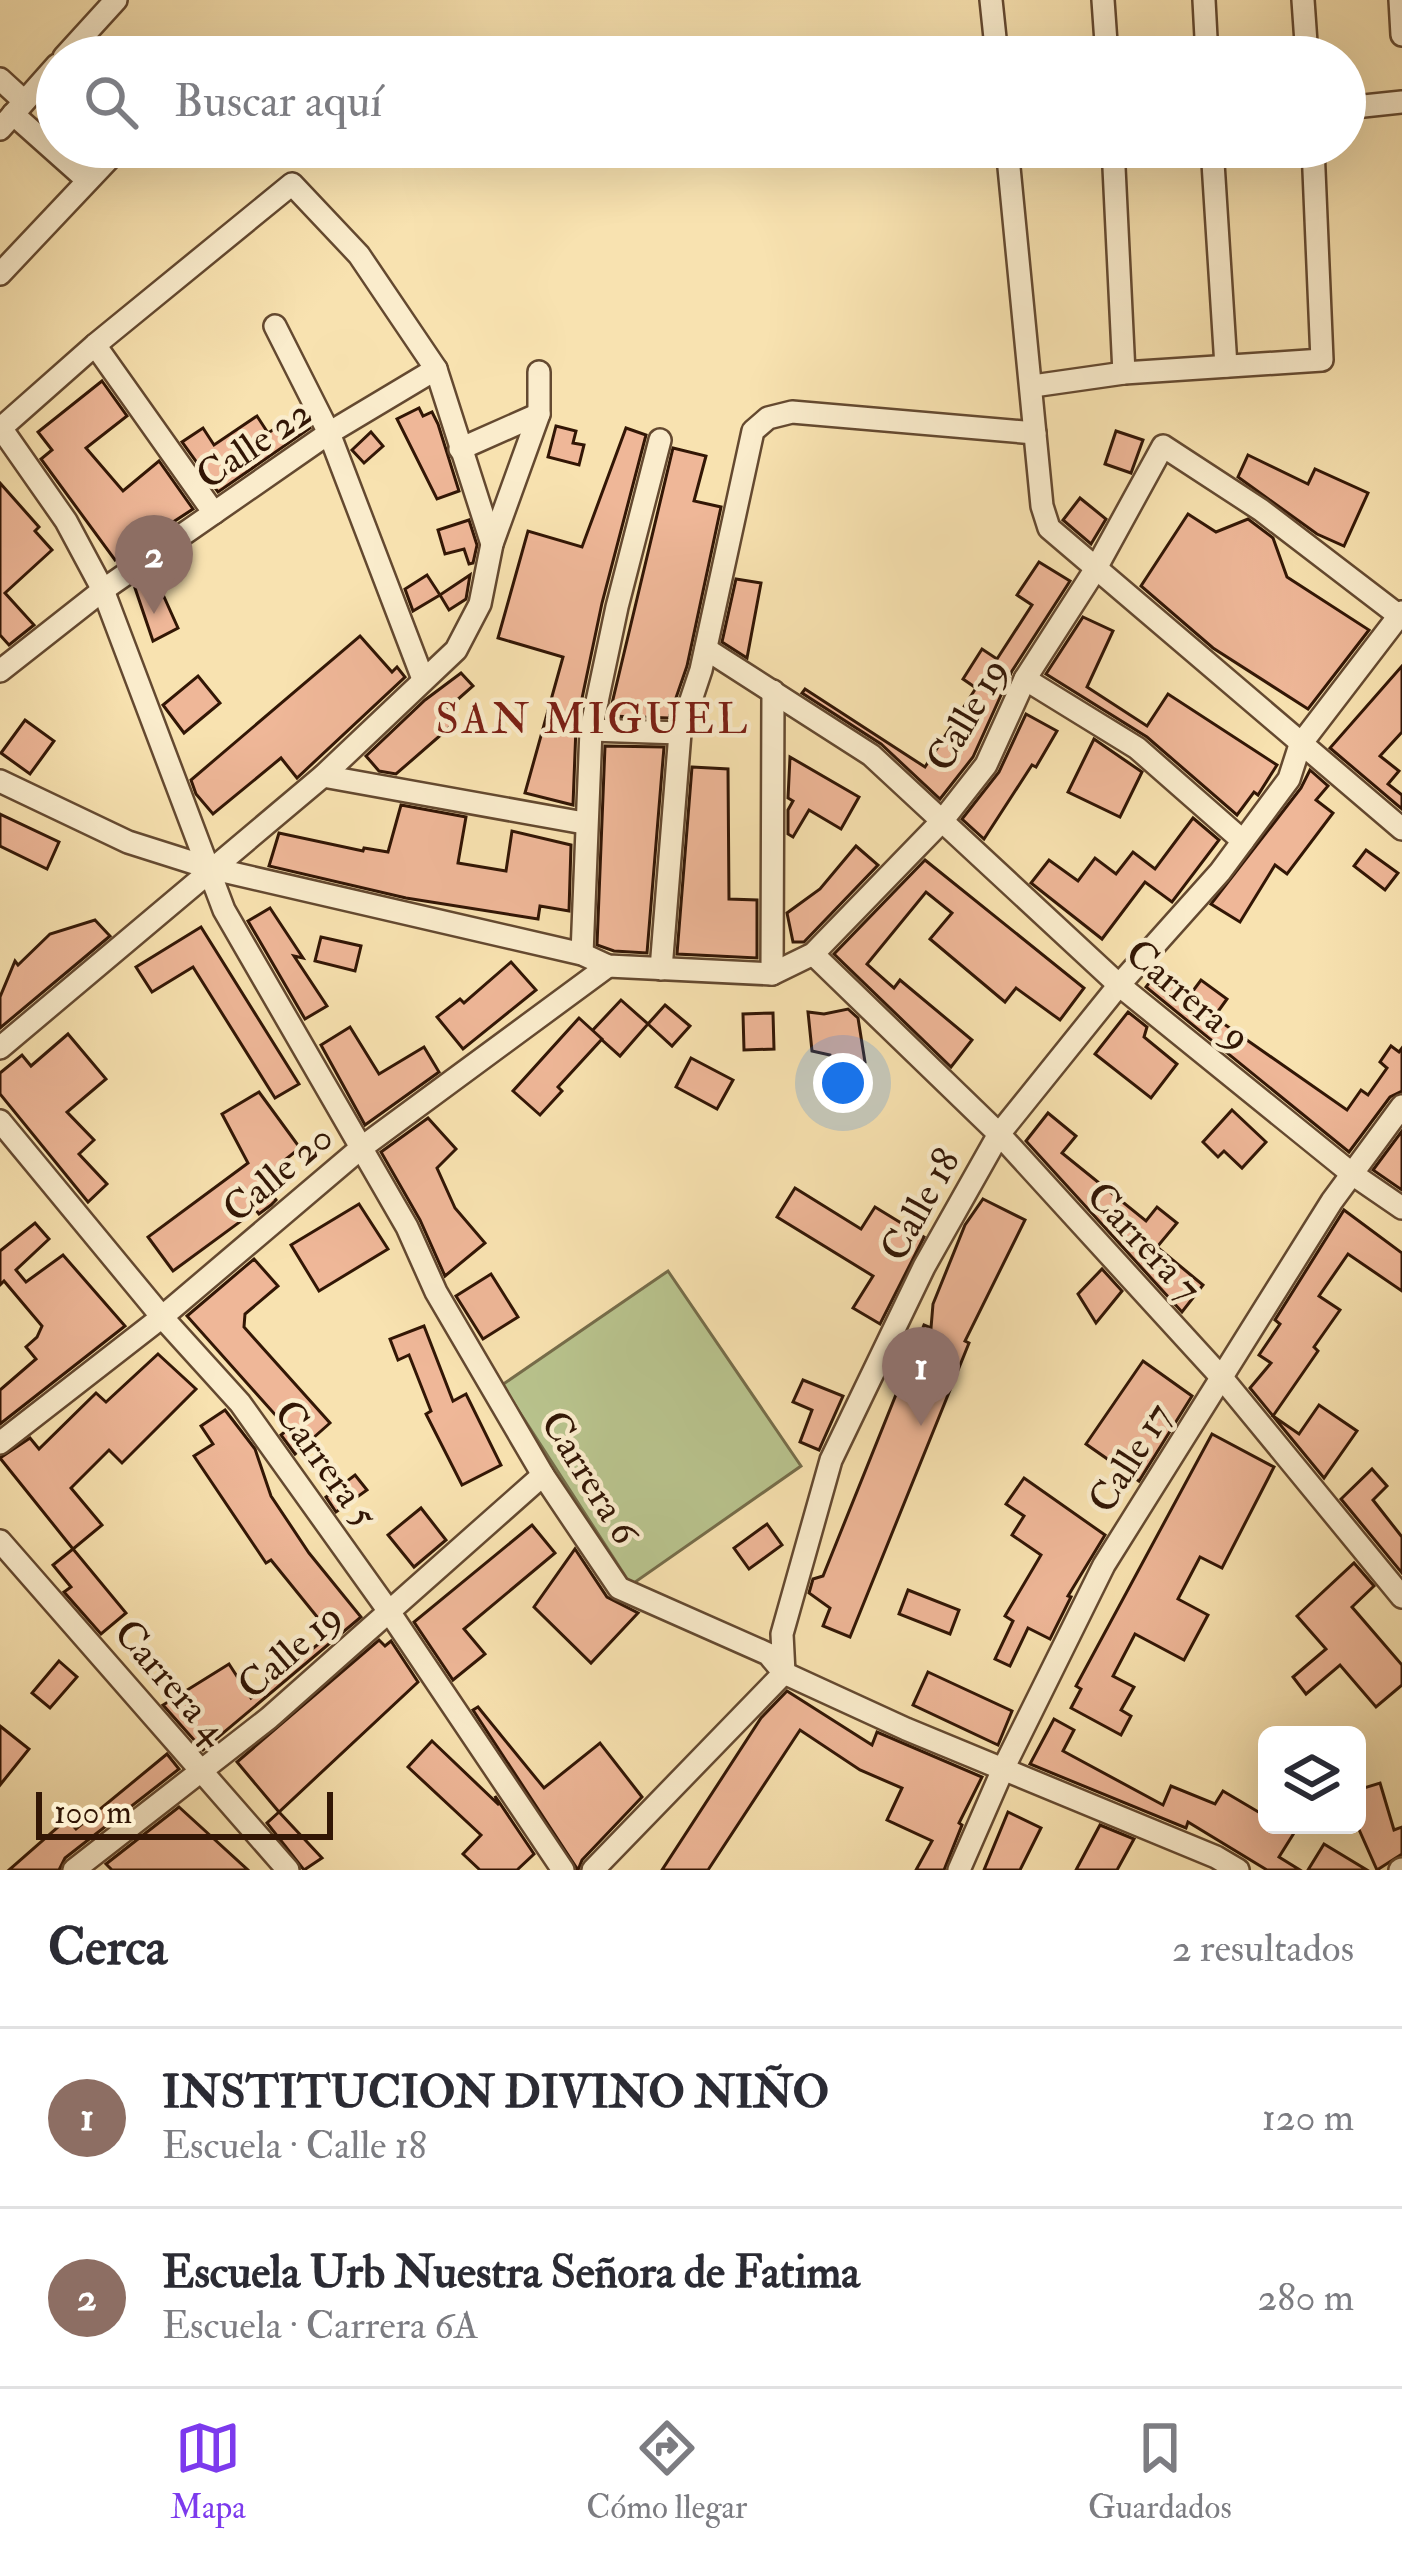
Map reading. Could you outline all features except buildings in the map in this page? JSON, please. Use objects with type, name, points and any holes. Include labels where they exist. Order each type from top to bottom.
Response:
[{"type":"street","points":[[83,36],[116,0]]},
{"type":"street","points":[[991,0],[995,36]]},
{"type":"street","points":[[1103,0],[1106,36]]},
{"type":"street","points":[[1204,0],[1206,36]]},
{"type":"street","points":[[1303,0],[1306,36]]},
{"type":"street","points":[[1400,0],[1402,35]]},
{"type":"street","points":[[0,80],[12,115],[36,136]]},
{"type":"street","points":[[12,115],[36,88]]},
{"type":"street","points":[[1366,106],[1402,102]]},
{"type":"street","points":[[73,168],[86,179]]},
{"type":"street","points":[[0,274],[98,168]]},
{"type":"street","points":[[1009,168],[1042,506],[1049,528],[1402,829]]},
{"type":"street","points":[[1114,168],[1124,373]]},
{"type":"street","points":[[1213,168],[1226,366]]},
{"type":"street","points":[[1033,386],[1124,373],[1322,360],[1314,168]]},
{"type":"street","points":[[0,429],[292,184],[359,255],[436,369],[492,544]]},
{"type":"street","points":[[275,326],[329,433],[423,680]]},
{"type":"street","points":[[95,345],[214,513]]},
{"type":"street","name":"Calle 22","points":[[0,671],[104,590],[329,433],[436,369]]},
{"type":"street","points":[[0,1048],[322,776],[455,650],[480,604],[492,544],[539,414],[539,372]]},
{"type":"street","points":[[661,968],[680,733],[706,649],[753,431],[768,418],[792,412],[1036,433]]},
{"type":"street","points":[[460,449],[539,414]]},
{"type":"street","name":"Carrera 6","points":[[0,429],[65,521],[104,590],[224,910],[407,1227],[436,1292],[544,1475],[619,1588],[768,1654],[784,1673],[906,1729],[1238,1870]]},
{"type":"street","points":[[582,954],[591,730],[660,440]]},
{"type":"street","name":"Calle 19","points":[[772,974],[814,954],[942,821],[986,765],[1025,679],[1095,570],[1158,450],[1168,446],[1401,615]]},
{"type":"street","name":"Calle 18","points":[[784,1673],[782,1634],[831,1460],[924,1267],[999,1134],[1119,985],[1220,872],[1289,779],[1300,745],[1401,615]]},
{"type":"street","name":"Carrera 9","points":[[706,649],[871,754],[1119,985],[1402,1208]]},
{"type":"street","points":[[1025,679],[1137,748],[1243,841]]},
{"type":"street","points":[[0,781],[128,842],[210,868],[582,954],[608,966],[772,974],[773,691]]},
{"type":"street","points":[[591,730],[680,733]]},
{"type":"street","points":[[322,776],[584,823]]},
{"type":"street","name":"Carrera 7","points":[[814,954],[999,1134],[1222,1378],[1402,1597]]},
{"type":"street","name":"Calle 20","points":[[0,1443],[162,1317],[361,1148],[608,966]]},
{"type":"street","name":"Calle 17","points":[[959,1870],[1104,1565],[1352,1173],[1402,1106]]},
{"type":"street","name":"Carrera 5","points":[[0,1121],[162,1317],[240,1403],[388,1610],[563,1870]]},
{"type":"street","name":"Calle 19","points":[[74,1870],[269,1718],[544,1475]]},
{"type":"street","name":"Carrera 4","points":[[0,1541],[288,1870]]},
{"type":"street","points":[[593,1870],[784,1673]]},
{"type":"green space","points":[[668,1271],[801,1466],[631,1585],[502,1385]]},
{"type":"place","name":"Escuela Urb Nuestra Señora de Fatima","points":[[154,614]]},
{"type":"place","name":"INSTITUCION DIVINO NIÑO","points":[[921,1426]]},
{"type":"district","name":"SAN MIGUEL","points":[[593,718]]}]
